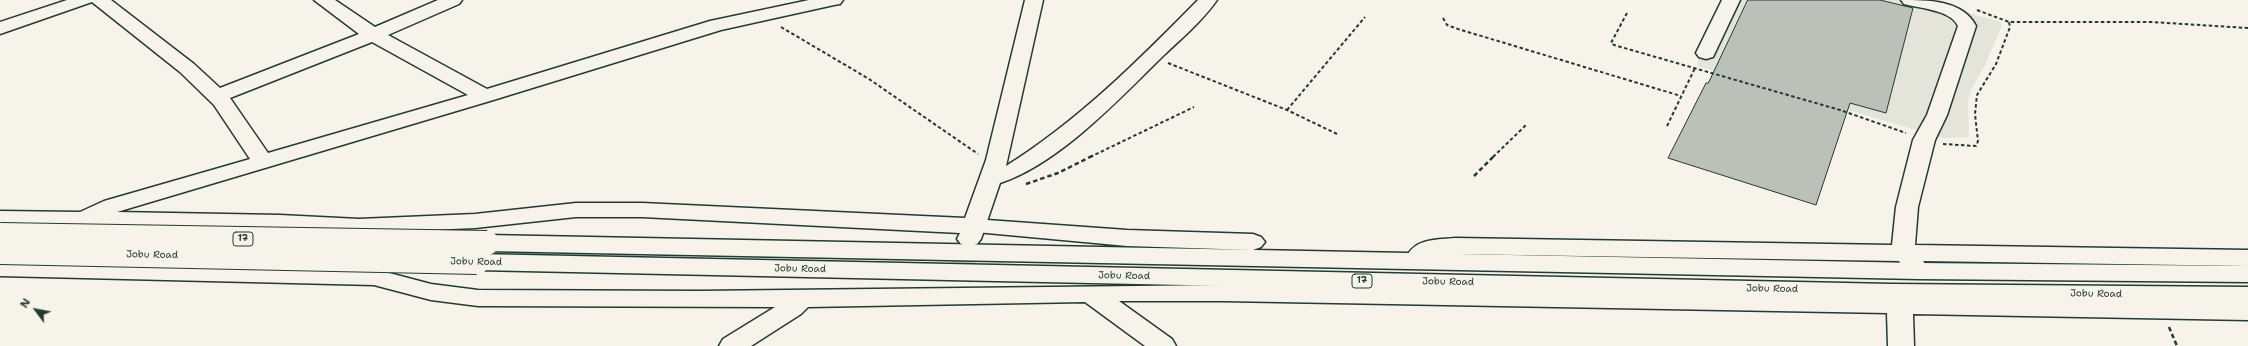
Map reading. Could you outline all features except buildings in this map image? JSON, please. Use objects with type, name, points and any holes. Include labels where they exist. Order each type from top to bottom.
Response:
[{"type":"main road","points":[[0,28],[85,0]]},
{"type":"main road","points":[[100,0],[187,68],[217,96],[222,101],[263,162]]},
{"type":"main road","points":[[323,0],[372,35],[480,93],[483,97]]},
{"type":"main road","points":[[217,96],[372,35],[453,0]]},
{"type":"main road","points":[[26,268],[83,220],[112,206],[483,97],[717,25],[834,0]]},
{"type":"main road","points":[[971,233],[995,169],[1034,0]]},
{"type":"main road","points":[[995,169],[1005,176],[1027,163],[1066,133],[1152,57],[1208,0]]},
{"type":"main road","points":[[1706,53],[1731,0]]},
{"type":"main road","points":[[1910,0],[1950,10],[1963,17],[1967,26],[1937,115],[1924,140],[1907,207],[1903,243],[1912,262]]},
{"type":"main road","points":[[0,218],[280,222],[359,226],[475,221],[576,210],[642,210],[971,233],[1318,245],[1420,254],[1481,262]]},
{"type":"main road","points":[[321,274],[359,226]]},
{"type":"main road","name":"Jobu Road","points":[[0,235],[482,253],[1896,299],[2248,295]]},
{"type":"main road","points":[[1420,254],[1429,248],[1455,246],[1912,262],[2248,258]]},
{"type":"main road","name":"Jobu Road","points":[[0,252],[482,253],[1481,262],[1912,262],[2248,274]]},
{"type":"main road","points":[[0,268],[374,276],[431,292],[478,298],[801,299],[957,288],[1091,294],[1896,299],[2248,311]]},
{"type":"main road","points":[[1091,294],[1163,346]]},
{"type":"main road","points":[[732,346],[792,308],[801,299]]},
{"type":"main road","points":[[1896,299],[1901,346]]},
{"type":"path","points":[[1627,13],[1612,43],[1614,45],[1840,110],[1924,140],[1948,145],[1976,146],[1978,141],[1975,114],[1977,94],[1996,64],[2010,27],[2009,22],[2145,21],[2228,25],[2248,28]]},
{"type":"path","points":[[761,15],[869,79],[982,156],[995,169]]},
{"type":"path","points":[[1287,110],[1365,17]]},
{"type":"path","points":[[1443,18],[1447,25],[1458,29],[1681,96]]},
{"type":"path","points":[[1152,57],[1220,82],[1287,110],[1337,134]]},
{"type":"path","points":[[1667,126],[1695,68]]},
{"type":"path","points":[[1022,186],[1058,173],[1194,107]]},
{"type":"path","points":[[1474,176],[1527,124]]},
{"type":"shaded area","points":[[1721,0],[1922,0],[2001,22],[2002,26],[1984,67],[1971,90],[1968,102],[1969,137],[1944,138],[1697,66],[1700,49]]},
{"type":"tunnel","points":[[959,280],[969,239]]}]
